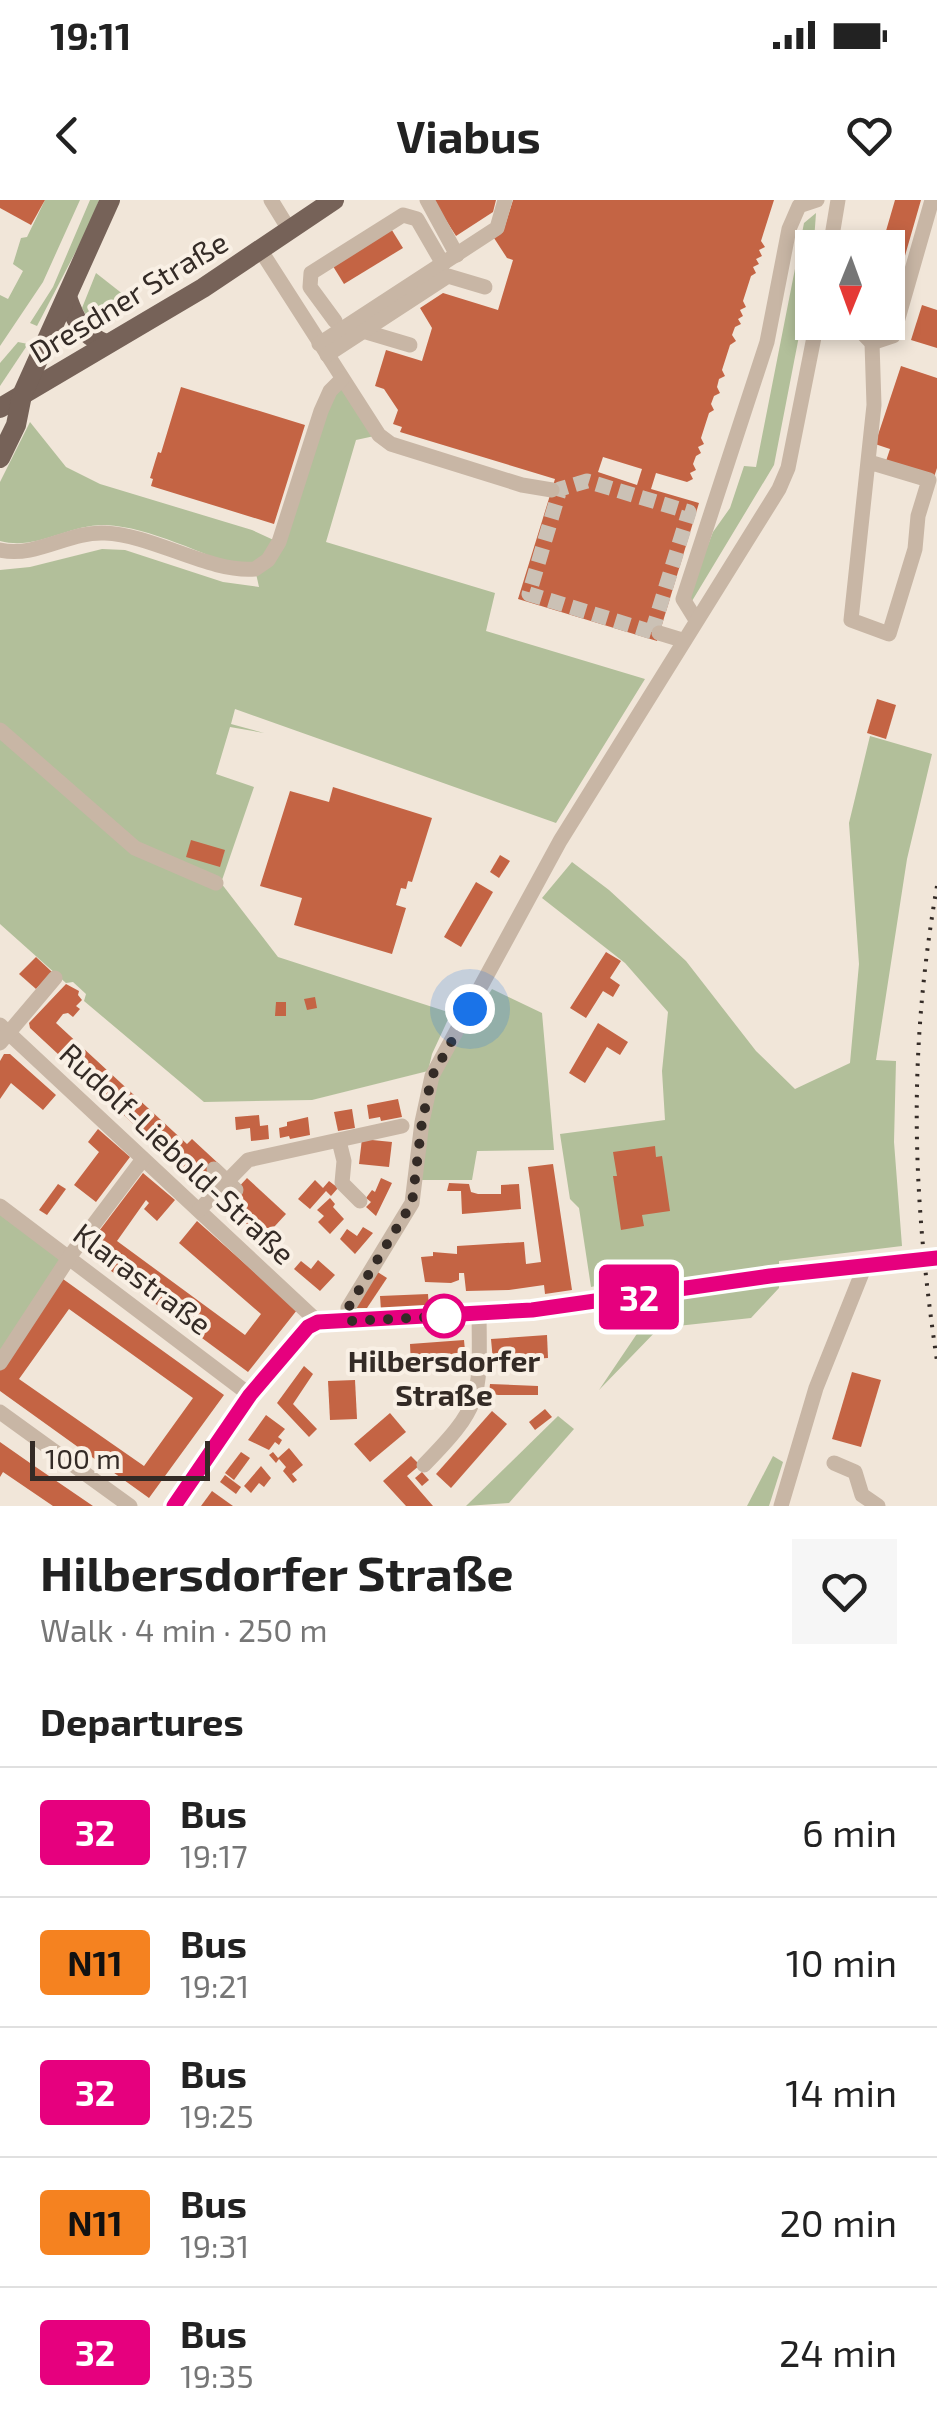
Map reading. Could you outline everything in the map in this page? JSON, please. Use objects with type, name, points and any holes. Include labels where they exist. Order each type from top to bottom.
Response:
[{"type":"main road","points":[[0,458],[16,426],[22,395],[110,200]]},
{"type":"main road","name":"Dresdner Straße","points":[[0,408],[261,251],[333,200]]},
{"type":"main road","points":[[67,297],[76,322],[87,334],[106,344]]},
{"type":"main road","points":[[0,420],[22,395]]},
{"type":"street","points":[[271,200],[290,231]]},
{"type":"street","points":[[428,200],[450,260]]},
{"type":"street","points":[[323,350],[496,228],[505,200]]},
{"type":"street","points":[[696,620],[683,599],[767,342],[789,229],[799,206],[816,200]]},
{"type":"street","points":[[833,230],[838,200]]},
{"type":"street","points":[[872,344],[893,336],[932,200]]},
{"type":"street","points":[[336,321],[310,287],[311,273],[402,215],[417,219],[450,260]]},
{"type":"street","points":[[261,251],[380,435],[392,444],[522,485],[552,490]]},
{"type":"street","points":[[323,350],[364,331],[448,276],[486,287]]},
{"type":"street","points":[[364,331],[410,345]]},
{"type":"street","points":[[350,1321],[348,1308],[412,1203],[432,1076],[560,841],[784,478],[814,340]]},
{"type":"street","points":[[868,340],[872,344],[874,406],[851,620],[889,634],[915,549],[918,516],[929,480],[869,462]]},
{"type":"street","points":[[0,550],[28,551],[104,532],[131,536],[226,566],[255,569],[268,560],[279,542],[321,411],[330,391],[342,379]]},
{"type":"street","points":[[659,634],[682,640]]},
{"type":"street","points":[[0,730],[135,848],[216,883]]},
{"type":"street","points":[[2,1034],[55,978]]},
{"type":"street","name":"Rudolf-Liebold-Straße","points":[[2,1034],[144,1158],[318,1322]]},
{"type":"street","points":[[199,1210],[231,1186],[248,1160],[402,1126]]},
{"type":"street","points":[[339,1141],[344,1161],[342,1183],[360,1201]]},
{"type":"street","points":[[0,1363],[70,1256],[144,1158]]},
{"type":"street","points":[[214,1169],[231,1186]]},
{"type":"street","name":"Klarastraße","points":[[0,1206],[250,1395]]},
{"type":"street","points":[[781,1506],[816,1388],[862,1268],[892,1264]]},
{"type":"street","points":[[174,1506],[250,1395],[308,1327],[318,1322],[479,1314],[656,1294],[770,1276]]},
{"type":"street","points":[[424,1465],[460,1427],[476,1399],[479,1314]]},
{"type":"street","points":[[0,1412],[130,1506]]},
{"type":"street","points":[[834,1463],[855,1472],[862,1495],[878,1506]]},
{"type":"green space","points":[[45,200],[80,200],[43,282],[0,346],[0,295],[8,299],[23,271],[13,264],[21,238],[27,237]]},
{"type":"green space","points":[[90,200],[99,200],[89,226],[37,326],[30,323],[53,287]]},
{"type":"green space","points":[[816,213],[815,230],[803,230],[804,223]]},
{"type":"green space","points":[[795,269],[795,340],[798,340],[774,465],[692,601],[688,596],[713,532],[730,508],[744,466],[756,467]]},
{"type":"green space","points":[[96,273],[138,306],[100,327],[91,324],[82,308]]},
{"type":"green space","points":[[18,342],[28,344],[0,386],[0,363]]},
{"type":"green space","points":[[342,379],[379,435],[356,440],[326,542],[495,593],[486,631],[645,679],[556,823],[235,709],[231,724],[264,733],[230,727],[216,774],[254,787],[221,883],[278,957],[451,1013],[428,1071],[312,1100],[204,1102],[84,1001],[86,994],[73,982],[66,983],[0,924],[0,570],[30,567],[102,549],[125,550],[223,582],[259,587],[255,569],[246,570],[140,531],[106,525],[79,528],[27,543],[0,541],[0,482],[30,422],[66,467],[100,484],[252,530],[278,542],[321,411]]},
{"type":"green space","points":[[870,736],[932,754],[907,859],[876,1060],[896,1061],[894,1142],[902,1246],[779,1261],[779,1288],[751,1318],[659,1328],[599,1390],[682,1267],[591,1287],[579,1208],[570,1199],[560,1134],[665,1120],[662,1071],[668,1012],[625,963],[542,898],[572,862],[609,890],[686,961],[756,1051],[795,1089],[850,1063],[859,964],[849,823]]},
{"type":"green space","points":[[492,989],[542,1013],[554,1150],[477,1151],[472,1180],[414,1180],[442,1064]]},
{"type":"green space","points":[[0,1209],[66,1257],[0,1358]]},
{"type":"green space","points":[[558,1416],[574,1429],[509,1503],[466,1506]]},
{"type":"green space","points":[[773,1456],[783,1462],[769,1506],[747,1506]]},
{"type":"building","points":[[0,200],[45,200],[31,225],[0,208]]},
{"type":"building","points":[[433,200],[496,200],[493,212],[456,236]]},
{"type":"building","points":[[513,200],[774,200],[761,241],[765,247],[759,250],[759,264],[753,267],[756,273],[751,276],[743,301],[746,307],[740,310],[741,324],[732,335],[736,341],[730,345],[722,370],[725,376],[719,379],[720,393],[711,404],[714,410],[709,413],[701,438],[704,444],[698,447],[701,453],[693,464],[696,470],[690,473],[693,479],[687,482],[656,473],[651,489],[699,503],[657,641],[518,599],[555,479],[400,432],[402,427],[393,424],[398,410],[384,389],[375,386],[386,350],[422,361],[432,328],[420,308],[443,293],[498,310],[513,260],[507,258],[494,238],[503,232]],"holes":[[[603,457],[642,469],[637,485],[598,472]]]},
{"type":"building","points":[[895,200],[921,200],[905,256],[905,230],[886,230]]},
{"type":"building","points":[[390,227],[403,248],[344,284],[331,263]]},
{"type":"building","points":[[922,305],[937,310],[937,348],[911,340]]},
{"type":"building","points":[[901,366],[937,378],[934,477],[886,461],[890,449],[875,444]]},
{"type":"building","points":[[181,387],[305,425],[274,524],[151,486],[150,478]]},
{"type":"building","points":[[877,699],[896,705],[886,739],[867,733]]},
{"type":"building","points":[[333,787],[432,818],[412,882],[408,881],[406,889],[401,888],[396,905],[406,908],[392,954],[294,925],[302,898],[260,886],[290,791],[329,802]]},
{"type":"building","points":[[191,840],[225,850],[220,867],[186,857]]},
{"type":"building","points":[[500,855],[510,861],[499,878],[490,872]]},
{"type":"building","points":[[476,882],[493,892],[461,947],[444,937]]},
{"type":"building","points":[[606,952],[621,961],[610,978],[620,985],[613,997],[603,991],[586,1018],[570,1008]]},
{"type":"building","points":[[36,957],[52,972],[36,989],[19,974]]},
{"type":"building","points":[[66,984],[79,991],[82,1000],[76,1006],[80,1009],[73,1017],[63,1014],[56,1023],[187,1144],[192,1139],[219,1164],[199,1185],[30,1028],[29,1023]]},
{"type":"building","points":[[315,997],[317,1008],[307,1010],[304,999]]},
{"type":"building","points":[[276,1002],[286,1002],[286,1016],[275,1016]]},
{"type":"building","points":[[598,1023],[628,1042],[620,1055],[607,1047],[585,1083],[569,1073]]},
{"type":"building","points":[[4,1054],[10,1054],[56,1095],[43,1110],[11,1083],[0,1099],[0,1061]]},
{"type":"building","points":[[398,1099],[402,1117],[369,1119],[367,1105]]},
{"type":"building","points":[[352,1109],[355,1128],[338,1131],[334,1112]]},
{"type":"building","points":[[259,1115],[260,1126],[268,1125],[269,1139],[251,1141],[250,1128],[236,1130],[235,1117]]},
{"type":"building","points":[[308,1117],[310,1135],[280,1138],[279,1128],[287,1126],[287,1122]]},
{"type":"building","points":[[98,1129],[130,1157],[96,1202],[74,1185],[99,1152],[88,1142]]},
{"type":"building","points":[[362,1139],[392,1142],[389,1167],[359,1164]]},
{"type":"building","points":[[655,1146],[656,1157],[662,1156],[670,1211],[642,1215],[644,1226],[621,1230],[613,1152]]},
{"type":"building","points":[[553,1164],[572,1290],[545,1294],[544,1285],[466,1291],[464,1273],[459,1273],[459,1280],[451,1283],[425,1282],[421,1257],[433,1256],[433,1252],[457,1254],[457,1246],[524,1242],[526,1264],[541,1262],[528,1167]]},
{"type":"building","points":[[143,1173],[175,1200],[157,1221],[144,1209],[149,1203],[146,1200],[117,1241],[245,1335],[261,1314],[179,1243],[197,1221],[297,1310],[248,1372],[84,1251]]},
{"type":"building","points":[[247,1178],[286,1214],[263,1239],[224,1203]]},
{"type":"building","points":[[381,1178],[392,1183],[376,1216],[366,1207],[371,1202],[366,1198],[372,1190],[375,1192]]},
{"type":"building","points":[[315,1180],[323,1188],[329,1181],[338,1188],[331,1196],[326,1191],[310,1209],[298,1199]]},
{"type":"building","points":[[449,1183],[469,1184],[471,1192],[478,1194],[501,1194],[501,1185],[519,1184],[521,1209],[462,1214],[461,1191],[447,1191]]},
{"type":"building","points":[[58,1184],[66,1189],[47,1215],[39,1210]]},
{"type":"building","points":[[330,1198],[344,1219],[330,1234],[318,1222],[324,1216],[317,1210]]},
{"type":"building","points":[[363,1227],[373,1233],[355,1254],[340,1239],[347,1229],[357,1236]]},
{"type":"building","points":[[318,1260],[335,1275],[320,1291],[294,1269],[301,1261],[311,1269]]},
{"type":"building","points":[[376,1271],[387,1278],[367,1308],[353,1308]]},
{"type":"building","points":[[63,1279],[224,1395],[149,1498],[0,1391],[0,1368]],"holes":[[[69,1309],[193,1398],[144,1466],[19,1379]]]},
{"type":"building","points":[[428,1294],[429,1308],[381,1310],[380,1296]]},
{"type":"building","points":[[547,1335],[548,1358],[493,1361],[491,1339]]},
{"type":"building","points":[[464,1340],[466,1362],[411,1366],[410,1344]]},
{"type":"building","points":[[304,1366],[313,1374],[293,1404],[317,1429],[309,1437],[277,1403]]},
{"type":"building","points":[[852,1372],[881,1380],[861,1447],[832,1439]]},
{"type":"building","points":[[355,1380],[357,1419],[330,1420],[328,1381]]},
{"type":"building","points":[[490,1384],[538,1386],[538,1395],[489,1393]]},
{"type":"building","points":[[545,1409],[552,1417],[535,1430],[529,1422]]},
{"type":"building","points":[[492,1411],[507,1424],[451,1488],[436,1474]]},
{"type":"building","points":[[390,1413],[406,1432],[370,1462],[354,1444]]},
{"type":"building","points":[[266,1415],[285,1429],[278,1437],[282,1440],[279,1445],[275,1442],[269,1450],[248,1440]]},
{"type":"building","points":[[0,1442],[93,1506],[53,1506],[3,1472],[0,1477]]},
{"type":"building","points":[[289,1448],[303,1465],[292,1474],[297,1480],[293,1483],[283,1471],[286,1467],[269,1455],[273,1452],[278,1458]]},
{"type":"building","points":[[241,1452],[250,1458],[234,1480],[225,1473]]},
{"type":"building","points":[[411,1456],[420,1465],[407,1476],[433,1506],[406,1506],[383,1481]]},
{"type":"building","points":[[261,1466],[271,1478],[264,1487],[259,1483],[251,1493],[244,1486]]},
{"type":"building","points":[[422,1472],[429,1480],[422,1486],[415,1478]]},
{"type":"building","points":[[225,1475],[241,1487],[236,1494],[220,1482]]},
{"type":"building","points":[[212,1491],[233,1506],[201,1506]]},
{"type":"tunnel","points":[[652,632],[689,512],[587,481],[560,489],[529,594],[652,632],[659,633]]},
{"type":"tunnel","points":[[892,1264],[937,1258]]},
{"type":"tunnel","points":[[771,1276],[860,1268]]},
{"type":"railway","points":[[937,886],[921,1007],[917,1123],[922,1239],[937,1361]]},
{"type":"bus line","name":"32","points":[[174,1506],[250,1395],[308,1327],[318,1322],[532,1310],[770,1276],[937,1258]]},
{"type":"place","name":"Hilbersdorfer Straße","points":[[444,1316]]},
{"type":"route","points":[[444,1316],[452,1316],[350,1321],[348,1308],[412,1203],[432,1076],[470,1009]]}]
